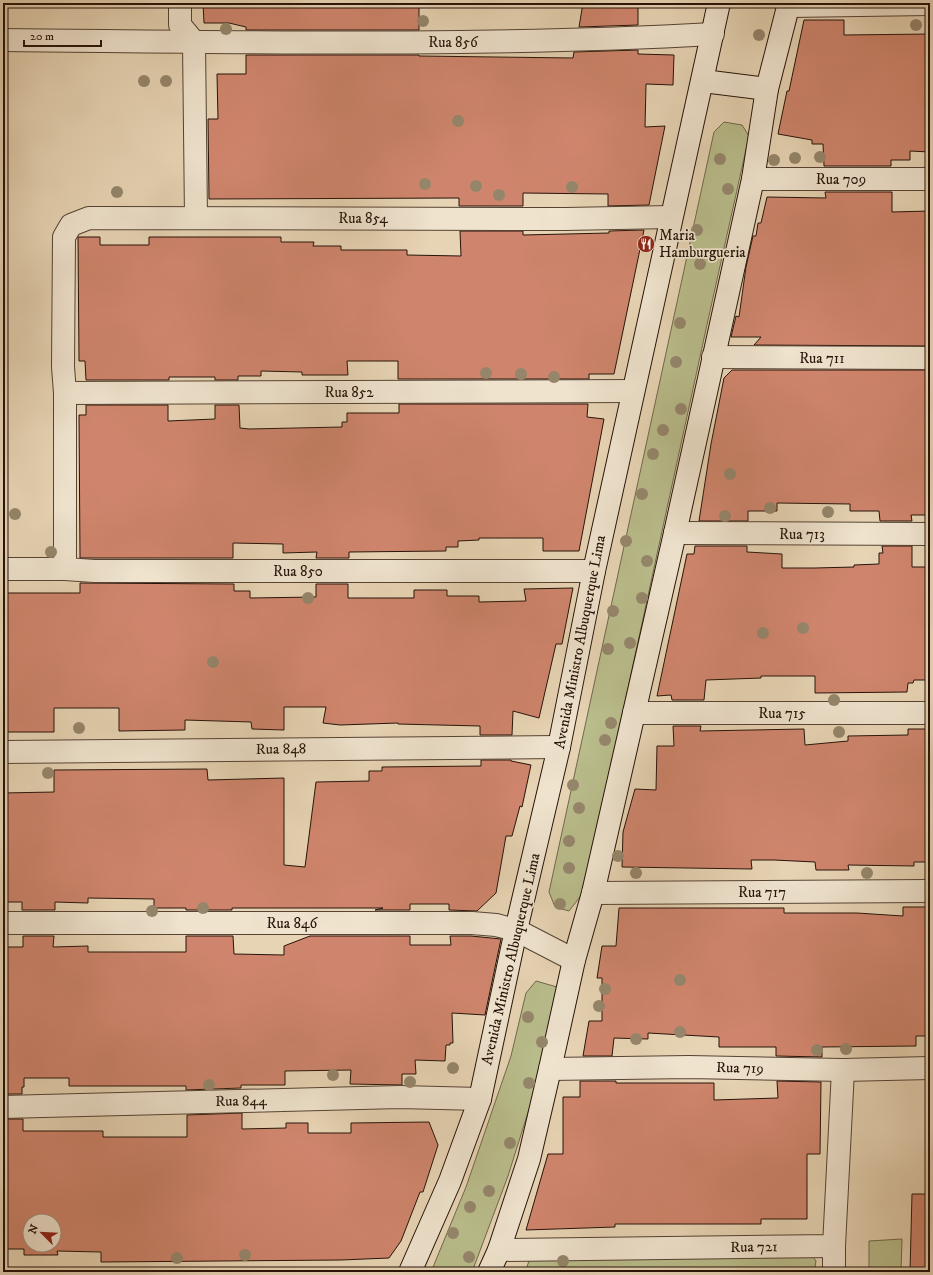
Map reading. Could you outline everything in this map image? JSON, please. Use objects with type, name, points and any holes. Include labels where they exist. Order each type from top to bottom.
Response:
[{"type":"street","points":[[180,3],[180,25],[194,42],[196,218]]},
{"type":"street","name":"Avenida Ministro Albuquerque Lima","points":[[410,1272],[450,1182],[480,1099],[516,930],[559,747],[594,570],[719,3]]},
{"type":"street","points":[[489,1272],[499,1250],[529,1159],[574,960],[593,893],[675,533],[753,179],[768,89],[789,4],[930,4]]},
{"type":"street","name":"Rua 856","points":[[3,40],[480,42],[650,38],[713,34]]},
{"type":"street","points":[[703,81],[768,89]]},
{"type":"street","name":"Rua 709","points":[[753,179],[930,179]]},
{"type":"street","name":"Rua 854","points":[[65,393],[63,367],[64,237],[71,225],[89,218],[565,219],[671,217]]},
{"type":"street","name":"Rua 711","points":[[713,357],[930,358]]},
{"type":"street","name":"Rua 852","points":[[65,393],[633,391]]},
{"type":"street","points":[[65,393],[65,569]]},
{"type":"street","name":"Rua 713","points":[[675,533],[930,534]]},
{"type":"street","name":"Rua 850","points":[[3,569],[65,569],[94,571],[594,570]]},
{"type":"street","name":"Rua 715","points":[[634,713],[930,713]]},
{"type":"street","name":"Rua 848","points":[[3,752],[559,747]]},
{"type":"street","name":"Rua 717","points":[[593,893],[930,891]]},
{"type":"street","name":"Rua 846","points":[[3,922],[472,923],[496,925],[516,930],[574,960]]},
{"type":"street","name":"Rua 719","points":[[550,1069],[689,1067],[843,1070],[930,1068]]},
{"type":"street","points":[[834,1272],[843,1070]]},
{"type":"street","name":"Rua 844","points":[[3,1107],[400,1097],[480,1099]]},
{"type":"street","name":"Rua 721","points":[[499,1250],[834,1246]]},
{"type":"green space","points":[[724,122],[742,125],[749,136],[583,893],[569,911],[555,907],[549,892],[714,132]]},
{"type":"green space","points":[[536,981],[557,987],[560,1001],[536,1087],[508,1176],[472,1272],[431,1272],[466,1187],[511,1056],[526,993]]},
{"type":"green space","points":[[902,1239],[901,1272],[869,1272],[869,1241]]},
{"type":"green space","points":[[538,1252],[810,1253],[816,1261],[814,1272],[525,1272],[529,1261]]},
{"type":"building","points":[[203,3],[419,3],[419,30],[246,30],[246,27],[229,23],[204,23]]},
{"type":"building","points":[[583,3],[638,3],[638,25],[579,27]]},
{"type":"building","points":[[804,20],[844,20],[844,35],[930,34],[930,152],[910,151],[910,160],[891,160],[891,166],[824,166],[823,144],[812,144],[812,140],[778,134]]},
{"type":"building","points":[[638,50],[638,54],[674,55],[673,85],[646,84],[645,127],[665,126],[649,205],[608,206],[608,194],[523,193],[523,206],[459,206],[459,198],[209,199],[208,119],[218,119],[217,74],[246,74],[246,55],[419,55],[573,58],[574,52]]},
{"type":"building","points":[[825,192],[892,192],[892,212],[930,211],[930,346],[754,345],[761,337],[731,337],[736,316],[739,317],[746,267],[753,236],[756,236],[758,223],[761,223],[767,197],[826,198]]},
{"type":"building","points":[[644,230],[614,374],[589,374],[589,379],[398,379],[398,361],[347,361],[348,375],[302,375],[302,372],[261,371],[261,376],[238,376],[238,380],[215,380],[215,377],[169,377],[169,380],[86,380],[85,361],[79,361],[78,237],[100,237],[100,245],[149,245],[149,237],[281,237],[281,242],[314,242],[313,246],[341,246],[341,250],[407,250],[407,255],[461,256],[460,231],[523,231],[523,235],[609,233],[609,231]]},
{"type":"building","points":[[732,370],[930,370],[930,515],[911,515],[912,521],[880,521],[879,511],[850,511],[850,504],[777,503],[777,511],[748,511],[748,521],[699,521],[711,444],[724,378]]},
{"type":"building","points":[[399,404],[588,404],[587,417],[604,419],[579,551],[543,551],[543,538],[479,538],[479,540],[458,541],[458,547],[446,547],[446,551],[349,552],[349,558],[316,558],[317,552],[283,553],[283,544],[233,543],[233,558],[80,558],[79,415],[86,415],[86,405],[168,405],[168,421],[215,419],[215,405],[239,405],[240,428],[249,429],[342,427],[342,422],[347,422],[347,413],[399,413]]},
{"type":"building","points":[[695,546],[747,546],[747,552],[782,554],[782,568],[815,568],[854,567],[854,565],[879,564],[879,553],[883,553],[882,546],[912,546],[912,567],[930,567],[930,680],[914,680],[913,683],[908,683],[907,692],[815,693],[815,676],[761,676],[761,678],[706,680],[704,700],[672,700],[671,695],[657,696],[687,554],[694,554]]},
{"type":"building","points":[[80,583],[234,584],[234,591],[250,591],[250,598],[316,597],[316,584],[348,584],[348,598],[414,598],[414,590],[447,590],[447,596],[479,596],[479,602],[526,601],[524,589],[573,588],[562,644],[556,644],[539,718],[513,711],[512,735],[480,735],[480,726],[398,723],[340,725],[323,723],[326,707],[284,707],[284,730],[252,729],[251,722],[185,720],[185,730],[119,731],[119,708],[54,708],[54,732],[3,732],[3,593],[80,593]]},
{"type":"building","points":[[673,726],[701,726],[700,731],[804,729],[805,745],[848,741],[848,736],[908,735],[908,729],[930,729],[930,862],[914,862],[914,866],[848,865],[849,870],[816,870],[815,862],[774,860],[751,860],[752,869],[622,867],[623,832],[635,789],[656,790],[657,746],[674,746]]},
{"type":"building","points":[[481,760],[511,760],[531,765],[522,807],[520,806],[512,836],[506,836],[496,893],[477,911],[449,910],[449,904],[410,904],[410,910],[375,910],[383,908],[232,908],[232,910],[186,910],[186,908],[154,908],[154,899],[88,898],[88,903],[55,902],[55,910],[22,910],[22,902],[3,902],[3,793],[54,792],[54,770],[207,769],[208,780],[284,778],[284,865],[305,867],[316,782],[369,781],[369,771],[382,771],[382,767],[481,766]]},
{"type":"building","points":[[903,907],[930,907],[930,1036],[916,1036],[916,1046],[822,1047],[822,1057],[776,1056],[776,1047],[719,1047],[719,1037],[648,1033],[648,1039],[614,1038],[612,1056],[583,1056],[589,1021],[602,1021],[602,978],[597,978],[602,946],[616,946],[619,908],[784,908],[784,913],[857,913],[903,916]]},
{"type":"building","points":[[23,936],[54,936],[53,947],[88,946],[88,952],[186,952],[186,936],[233,936],[234,954],[284,955],[284,946],[310,936],[410,936],[410,945],[451,945],[450,936],[471,936],[501,939],[485,1015],[452,1013],[453,1043],[446,1045],[445,1061],[415,1060],[416,1074],[402,1074],[402,1085],[350,1084],[351,1070],[285,1071],[285,1085],[241,1085],[241,1088],[186,1090],[186,1086],[69,1086],[69,1078],[24,1078],[22,1094],[3,1094],[3,947],[23,947]]},
{"type":"building","points":[[580,1081],[616,1081],[616,1083],[714,1083],[714,1100],[778,1098],[777,1081],[821,1082],[820,1154],[807,1154],[807,1219],[761,1219],[761,1224],[615,1224],[615,1227],[526,1230],[548,1154],[563,1154],[563,1097],[580,1097]]},
{"type":"building","points":[[242,1113],[242,1129],[286,1128],[286,1123],[308,1123],[308,1133],[351,1133],[351,1123],[429,1122],[438,1145],[423,1192],[420,1192],[401,1241],[389,1258],[341,1260],[101,1262],[101,1252],[62,1251],[62,1213],[22,1213],[22,1249],[3,1249],[3,1119],[23,1119],[23,1131],[103,1131],[103,1137],[187,1137],[187,1115]]},
{"type":"building","points":[[912,1194],[930,1194],[930,1272],[910,1272]]},
{"type":"building","points":[[24,1253],[58,1253],[58,1255],[24,1255]]},
{"type":"place","name":"Maria Hamburgueria","points":[[646,244]]}]
